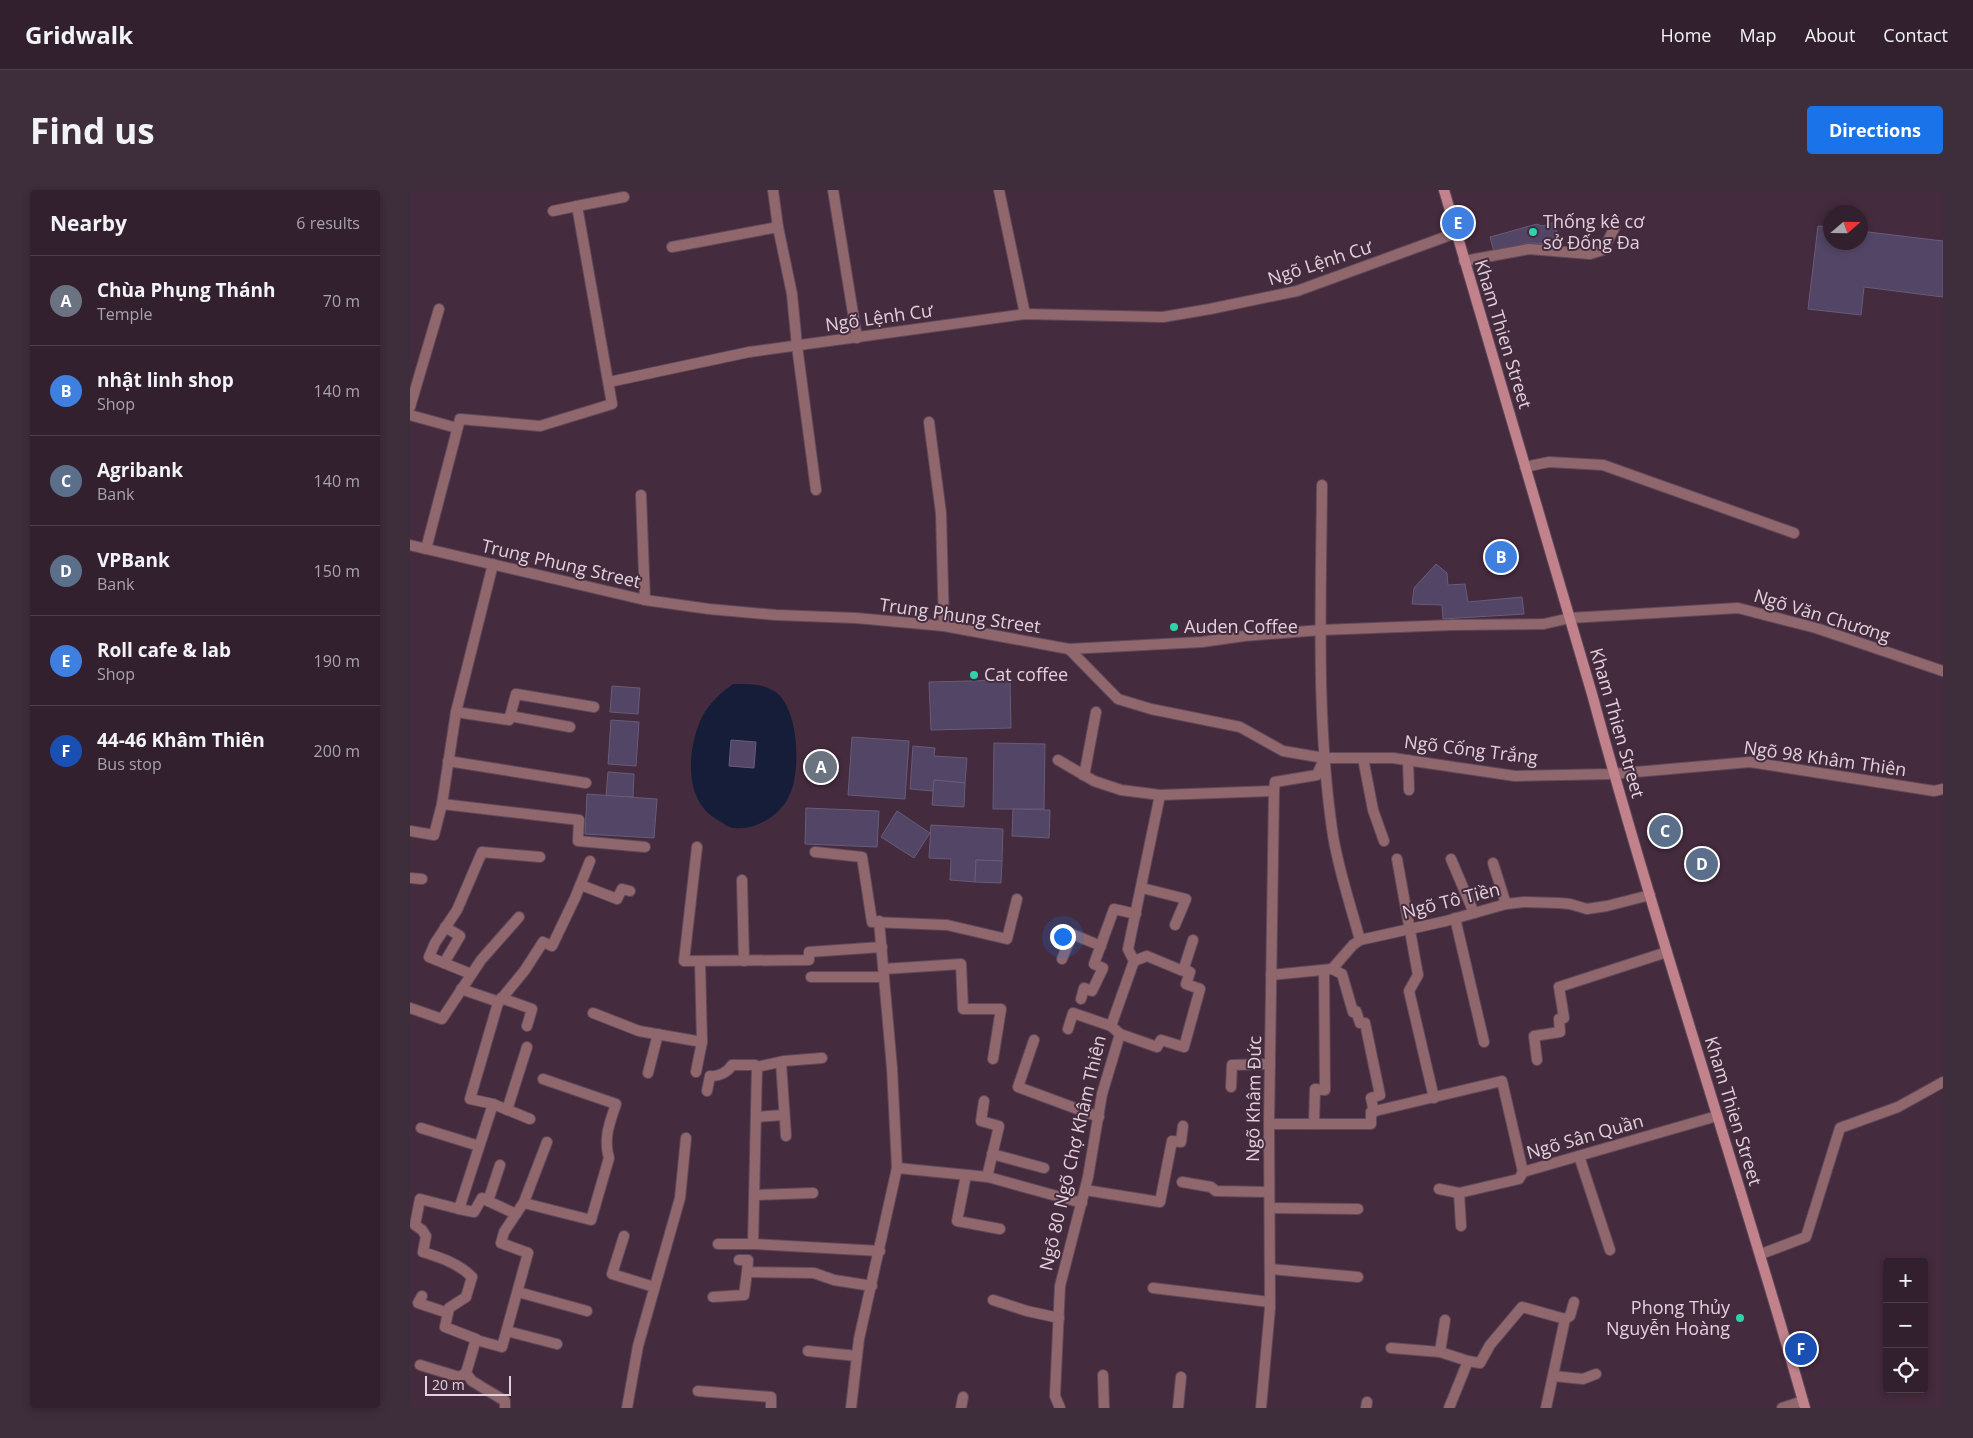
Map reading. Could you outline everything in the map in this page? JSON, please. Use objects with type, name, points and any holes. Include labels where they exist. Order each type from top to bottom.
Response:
[{"type":"main road","name":"Kham Thien Street","points":[[1444,190],[1614,774],[1717,1116],[1761,1254],[1804,1405]]},
{"type":"street","points":[[773,190],[778,227],[792,294],[816,490]]},
{"type":"street","points":[[833,190],[857,338]]},
{"type":"street","points":[[999,190],[1025,314]]},
{"type":"street","points":[[553,211],[624,197]]},
{"type":"street","points":[[426,549],[460,419],[540,426],[612,404],[577,206]]},
{"type":"street","points":[[1464,261],[1529,249],[1590,254],[1603,250],[1615,226]]},
{"type":"street","points":[[672,247],[778,227]]},
{"type":"street","name":"Ngõ Lệnh Cư","points":[[609,382],[749,352],[1025,314],[1163,317],[1210,309],[1297,291],[1456,233]]},
{"type":"street","points":[[410,407],[439,309]]},
{"type":"street","points":[[410,415],[458,428]]},
{"type":"street","points":[[929,422],[941,513],[944,626]]},
{"type":"street","points":[[1525,467],[1550,462],[1603,464],[1794,533]]},
{"type":"street","points":[[1314,1124],[1315,1089],[1325,1090],[1328,970],[1352,945],[1360,940],[1332,831],[1324,758],[1321,630],[1322,485]]},
{"type":"street","points":[[641,495],[645,600]]},
{"type":"street","name":"Trung Phung Street","points":[[410,545],[645,600],[709,609],[766,614],[856,618],[944,626],[1069,649],[1202,642],[1244,636],[1321,630]]},
{"type":"street","points":[[410,831],[434,835],[442,804],[456,712],[493,564]]},
{"type":"street","name":"Ngõ Văn Chương","points":[[1321,630],[1544,624],[1570,618],[1738,608],[1816,628],[1943,672]]},
{"type":"street","name":"Ngõ Cống Trắng","points":[[1069,649],[1118,699],[1151,709],[1240,727],[1283,752],[1324,758],[1393,758],[1515,776],[1614,774]]},
{"type":"street","points":[[456,712],[509,720],[516,694],[594,707]]},
{"type":"street","points":[[1083,775],[1090,749],[1096,712]]},
{"type":"street","points":[[510,716],[570,727]]},
{"type":"street","points":[[1058,760],[1083,775],[1121,790],[1160,795],[1274,791],[1275,782],[1317,775],[1324,758]]},
{"type":"street","points":[[1363,758],[1373,810],[1384,841]]},
{"type":"street","points":[[1408,760],[1409,790]]},
{"type":"street","points":[[448,761],[586,783]]},
{"type":"street","name":"Ngõ 98 Khâm Thiên","points":[[1614,774],[1750,762],[1934,791],[1943,789]]},
{"type":"street","name":"Ngõ Khâm Đức","points":[[1261,1408],[1270,1302],[1269,1124],[1274,791]]},
{"type":"street","name":"Ngõ 80 Ngõ Chợ Khâm Thiên","points":[[1060,1408],[1055,1396],[1060,1286],[1085,1190],[1102,1094],[1120,1034],[1111,1026],[1134,961],[1128,949],[1160,795]]},
{"type":"street","points":[[442,804],[579,820],[578,841],[645,847]]},
{"type":"street","points":[[697,847],[684,961],[809,960],[809,952],[882,947]]},
{"type":"street","points":[[471,974],[429,957],[435,943],[457,910],[482,852],[540,857]]},
{"type":"street","points":[[815,852],[862,857],[872,922],[947,925],[1006,939],[1017,899]]},
{"type":"street","points":[[1374,1112],[1434,1098],[1409,991],[1418,975],[1408,929],[1397,859]]},
{"type":"street","points":[[1450,859],[1474,913]]},
{"type":"street","points":[[530,1119],[493,1104],[470,1099],[500,1000],[525,970],[543,942],[552,946],[581,885],[590,861]]},
{"type":"street","points":[[1494,863],[1506,904]]},
{"type":"street","points":[[410,878],[422,878]]},
{"type":"street","points":[[742,880],[744,961]]},
{"type":"street","points":[[581,885],[617,899],[622,888],[630,891]]},
{"type":"street","points":[[1142,888],[1186,899],[1176,925]]},
{"type":"street","name":"Ngõ Tô Tiền","points":[[1360,940],[1506,904],[1524,902],[1559,903],[1587,909],[1650,895]]},
{"type":"street","points":[[1081,999],[1084,988],[1092,991],[1103,968],[1094,964],[1114,909],[1136,914]]},
{"type":"street","points":[[410,1008],[442,1019],[481,960],[520,917]]},
{"type":"street","points":[[1455,918],[1484,1042]]},
{"type":"street","points":[[852,1408],[859,1339],[897,1168],[892,1068],[879,921]]},
{"type":"street","points":[[444,963],[460,936],[445,927]]},
{"type":"street","points":[[1062,959],[1072,934],[1101,946]]},
{"type":"street","points":[[1184,970],[1193,940]]},
{"type":"street","points":[[1537,1060],[1534,1036],[1560,1032],[1559,1019],[1564,1018],[1558,987],[1667,952]]},
{"type":"street","points":[[1120,1034],[1157,1048],[1161,1040],[1184,1047],[1200,989],[1186,984],[1190,972],[1183,971],[1147,956],[1134,961]]},
{"type":"street","points":[[696,1072],[702,1042],[700,961]]},
{"type":"street","points":[[812,977],[884,973],[961,964],[963,1008],[1001,1010],[994,1059]]},
{"type":"street","points":[[1269,1124],[1371,1124],[1372,1112],[1374,1112],[1371,1098],[1380,1095],[1365,1023],[1360,1023],[1356,1011],[1353,1012],[1342,974],[1328,970],[1271,975]]},
{"type":"street","points":[[461,989],[532,1009],[527,1026]]},
{"type":"street","points":[[1068,1029],[1073,1012],[1111,1026]]},
{"type":"street","points":[[592,1013],[640,1031],[702,1042]]},
{"type":"street","points":[[648,1073],[658,1034]]},
{"type":"street","points":[[1034,1040],[1018,1087],[1099,1117]]},
{"type":"street","points":[[507,1110],[527,1047]]},
{"type":"street","points":[[707,1091],[710,1076],[714,1077],[728,1070],[732,1065],[755,1065],[757,1067],[780,1062],[822,1058]]},
{"type":"street","points":[[780,1062],[786,1136]]},
{"type":"street","points":[[1231,1088],[1232,1065],[1270,1064]]},
{"type":"street","points":[[753,1244],[757,1067]]},
{"type":"street","points":[[524,1203],[591,1220],[609,1158],[606,1148],[606,1133],[616,1104],[543,1078]]},
{"type":"street","name":"Ngõ Sân Quần","points":[[1434,1098],[1502,1081],[1523,1172],[1717,1116]]},
{"type":"street","points":[[1761,1254],[1806,1237],[1840,1128],[1898,1107],[1943,1082]]},
{"type":"street","points":[[984,1101],[981,1121],[999,1126],[987,1177]]},
{"type":"street","points":[[459,1209],[493,1104]]},
{"type":"street","points":[[756,1117],[784,1115]]},
{"type":"street","points":[[1085,1190],[1160,1202],[1172,1141],[1181,1142],[1183,1126]]},
{"type":"street","points":[[421,1128],[479,1146]]},
{"type":"street","points":[[627,1408],[638,1346],[680,1198],[686,1138]]},
{"type":"street","points":[[516,1214],[482,1198],[474,1212],[415,1198],[416,1225],[426,1236],[422,1252],[463,1268],[472,1277],[466,1297],[449,1308],[445,1327],[476,1340],[502,1347],[528,1253],[501,1243],[504,1232],[524,1203],[547,1142]]},
{"type":"street","points":[[992,1154],[1044,1168]]},
{"type":"street","points":[[1579,1156],[1610,1250]]},
{"type":"street","points":[[488,1201],[500,1165]]},
{"type":"street","points":[[897,1168],[987,1177],[1082,1203]]},
{"type":"street","points":[[1439,1189],[1459,1193],[1519,1179],[1523,1172]]},
{"type":"street","points":[[966,1175],[957,1221],[1000,1229]]},
{"type":"street","points":[[1182,1182],[1211,1187],[1216,1191],[1269,1192]]},
{"type":"street","points":[[754,1195],[813,1193]]},
{"type":"street","points":[[1459,1193],[1462,1226]]},
{"type":"street","points":[[1270,1208],[1358,1209]]},
{"type":"street","points":[[624,1236],[612,1274],[654,1287]]},
{"type":"street","points":[[718,1244],[753,1244],[880,1251]]},
{"type":"street","points":[[713,1297],[744,1295],[748,1260],[740,1260]]},
{"type":"street","points":[[1270,1269],[1358,1277]]},
{"type":"street","points":[[747,1272],[814,1273],[834,1280],[872,1286]]},
{"type":"street","points":[[1153,1288],[1270,1302]]},
{"type":"street","points":[[518,1292],[587,1311]]},
{"type":"street","points":[[422,1296],[418,1303],[448,1313]]},
{"type":"street","points":[[993,1300],[1027,1311],[1059,1318]]},
{"type":"street","points":[[1546,1408],[1565,1319],[1570,1316],[1574,1302]]},
{"type":"street","points":[[1391,1348],[1440,1352],[1468,1362],[1480,1363],[1490,1345],[1522,1306],[1565,1319]]},
{"type":"street","points":[[1440,1352],[1445,1320]]},
{"type":"street","points":[[507,1331],[557,1344]]},
{"type":"street","points":[[420,1365],[460,1377],[466,1373],[476,1340]]},
{"type":"street","points":[[808,1351],[857,1356]]},
{"type":"street","points":[[1449,1408],[1468,1362]]},
{"type":"street","points":[[466,1373],[472,1380],[505,1401],[505,1408]]},
{"type":"street","points":[[1553,1376],[1583,1379],[1596,1374]]},
{"type":"street","points":[[1104,1375],[1104,1408]]},
{"type":"street","points":[[1178,1408],[1181,1377]]},
{"type":"street","points":[[698,1391],[771,1397],[771,1408]]},
{"type":"street","points":[[961,1408],[963,1397]]},
{"type":"street","points":[[1782,1408],[1804,1405]]},
{"type":"water","points":[[733,684],[759,685],[774,691],[789,710],[796,739],[796,770],[790,794],[786,801],[767,820],[751,827],[743,828],[728,826],[707,812],[699,802],[694,790],[691,763],[695,736],[702,718],[718,697]],"holes":[[[731,741],[755,742],[754,768],[729,766]]]},
{"type":"building","name":"Thống kê cơ sở Đống Đa","points":[[1555,222],[1559,244],[1528,243],[1494,252],[1490,237],[1537,224],[1542,226]]},
{"type":"building","points":[[1818,226],[1823,226],[1823,250],[1868,250],[1868,232],[1943,241],[1943,297],[1864,287],[1861,315],[1808,309]]},
{"type":"building","points":[[1436,564],[1447,573],[1448,585],[1465,584],[1468,602],[1522,597],[1524,614],[1443,619],[1442,605],[1412,604],[1414,588]]},
{"type":"building","points":[[1010,680],[1011,728],[931,730],[929,682]]},
{"type":"building","points":[[612,686],[640,688],[638,714],[610,712]]},
{"type":"building","points":[[611,720],[639,722],[636,766],[608,764]]},
{"type":"building","points":[[852,737],[909,741],[905,799],[848,795]]},
{"type":"building","points":[[731,740],[756,742],[754,768],[729,766]]},
{"type":"building","points":[[994,743],[1045,744],[1044,809],[993,809]]},
{"type":"building","points":[[913,746],[935,748],[934,756],[967,758],[965,783],[934,780],[933,791],[910,789]]},
{"type":"building","points":[[608,772],[634,774],[633,797],[606,796]]},
{"type":"building","points":[[934,780],[965,783],[964,807],[932,805]]},
{"type":"building","points":[[587,794],[657,799],[654,838],[585,834]]},
{"type":"building","points":[[806,808],[879,811],[877,847],[805,844]]},
{"type":"building","points":[[1013,809],[1050,810],[1049,838],[1012,836]]},
{"type":"building","points":[[897,811],[930,833],[914,858],[881,837]]},
{"type":"building","points":[[931,825],[1003,829],[1002,861],[976,860],[975,882],[950,880],[951,859],[929,858]]},
{"type":"building","points":[[976,860],[1002,861],[1001,883],[975,882]]},
{"type":"place","name":"Roll cafe & lab","points":[[1458,223]]},
{"type":"place","name":"Thống kê cơ sở Đống Đa","points":[[1533,232]]},
{"type":"place","name":"nhật linh shop","points":[[1501,557]]},
{"type":"place","name":"Auden Coffee","points":[[1174,627]]},
{"type":"place","name":"Cat coffee","points":[[974,675]]},
{"type":"place","name":"Chùa Phụng Thánh","points":[[821,767]]},
{"type":"place","name":"Agribank","points":[[1665,831]]},
{"type":"place","name":"VPBank","points":[[1702,864]]},
{"type":"place","name":"Phong Thủy Nguyễn Hoàng","points":[[1740,1318]]},
{"type":"place","name":"44-46 Khâm Thiên","points":[[1801,1349]]}]
